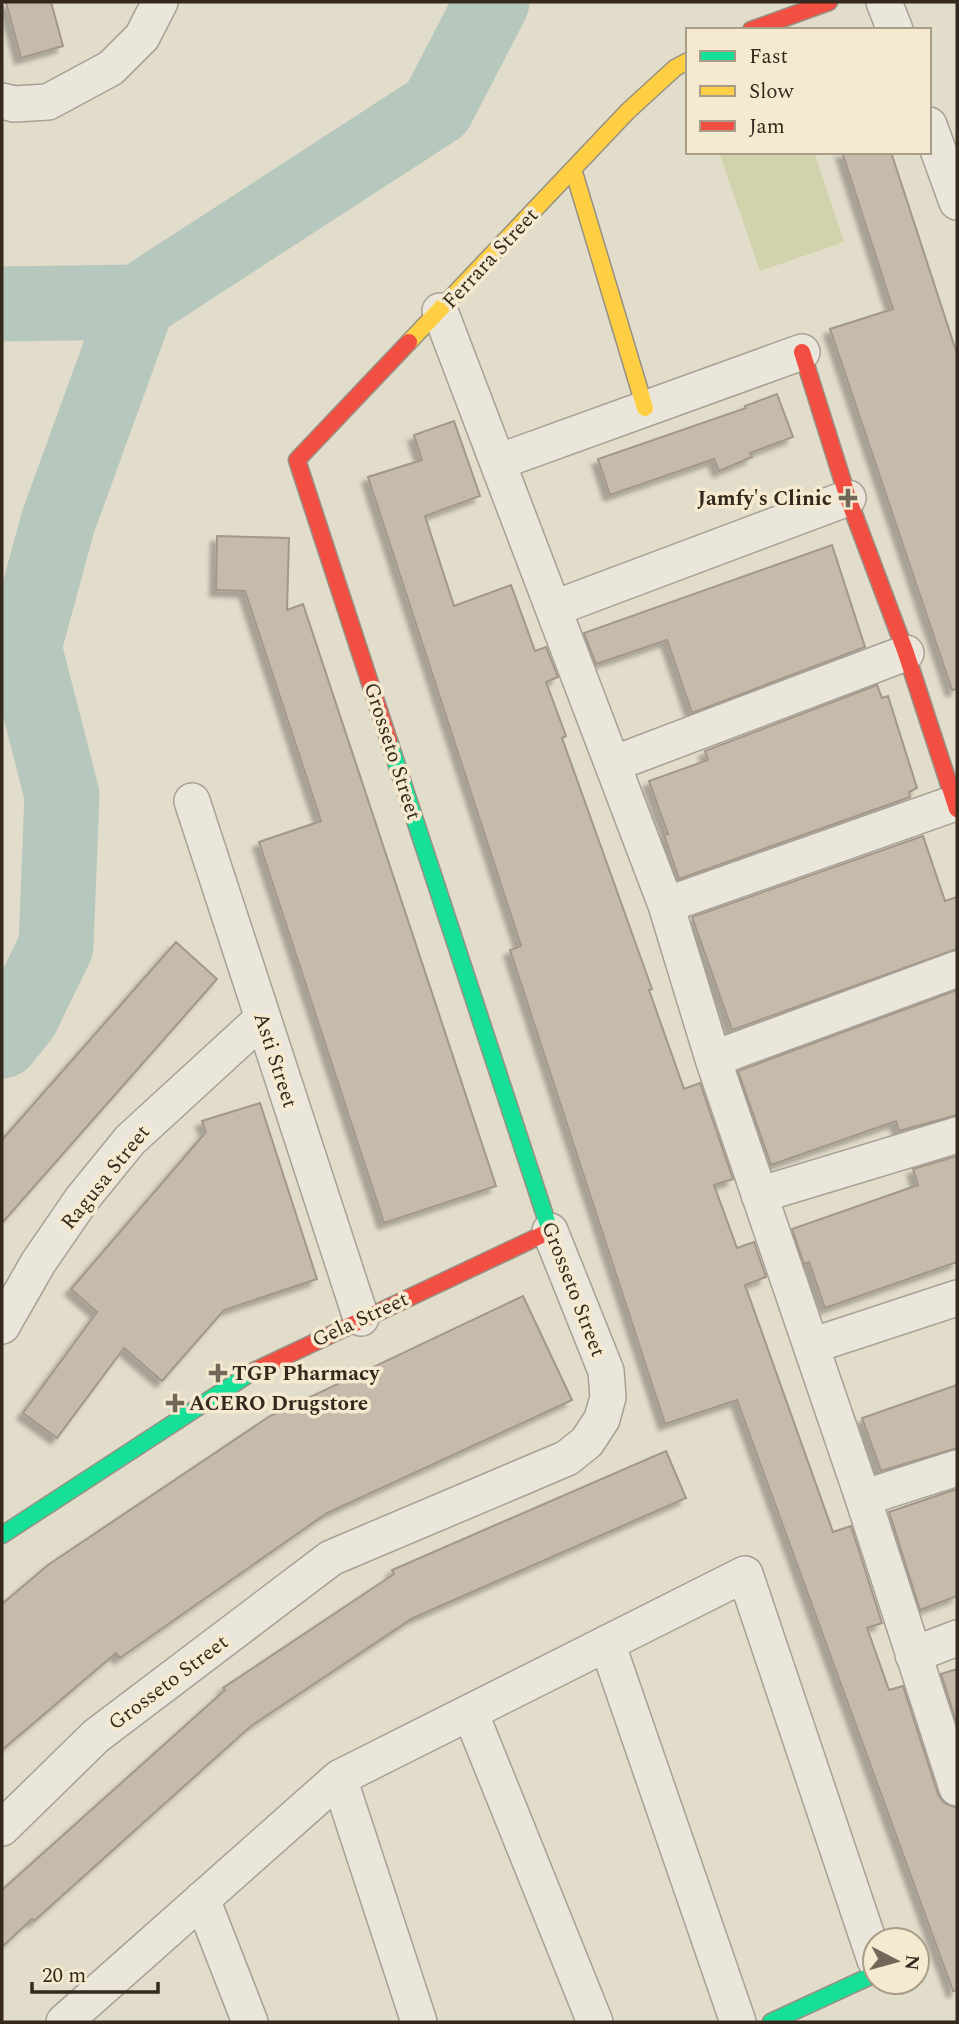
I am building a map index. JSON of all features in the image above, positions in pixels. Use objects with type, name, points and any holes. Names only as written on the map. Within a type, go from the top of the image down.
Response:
[{"type":"street","points":[[2,101],[14,104],[48,102],[111,68],[142,37],[160,2]]},
{"type":"street","points":[[757,28],[829,2]]},
{"type":"street","points":[[884,2],[893,28]]},
{"type":"street","name":"Ferrara Street","points":[[298,460],[628,111],[675,68],[686,62]]},
{"type":"street","points":[[931,130],[957,202]]},
{"type":"street","points":[[573,169],[645,408]]},
{"type":"street","points":[[440,311],[666,905],[713,1059],[863,1498],[957,1788]]},
{"type":"street","points":[[498,462],[802,352],[848,498],[906,653],[956,806],[666,905]]},
{"type":"street","name":"Grosseto Street","points":[[2,1828],[96,1736],[331,1558],[567,1458],[587,1442],[602,1419],[608,1397],[606,1371],[550,1231],[298,460]]},
{"type":"street","points":[[555,608],[848,498]]},
{"type":"street","points":[[613,764],[906,653]]},
{"type":"street","name":"Asti Street","points":[[192,802],[361,1318]]},
{"type":"street","points":[[713,1059],[957,969]]},
{"type":"street","name":"Ragusa Street","points":[[2,1326],[38,1263],[82,1199],[130,1140],[263,1018]]},
{"type":"street","points":[[759,1195],[957,1135]]},
{"type":"street","name":"Gela Street","points":[[3,1532],[261,1366],[550,1231]]},
{"type":"street","points":[[811,1346],[957,1298]]},
{"type":"street","points":[[863,1498],[957,1468]]},
{"type":"street","points":[[74,2018],[202,1899],[339,1778],[745,1574],[864,1926]]},
{"type":"street","points":[[913,1655],[957,1638]]},
{"type":"street","points":[[607,1643],[738,2022]]},
{"type":"street","points":[[470,1712],[595,2022]]},
{"type":"street","points":[[339,1778],[419,2022]]},
{"type":"street","points":[[202,1899],[250,2022]]},
{"type":"street","points":[[771,2022],[861,1980]]},
{"type":"green space","points":[[720,154],[815,154],[844,242],[760,271]]},
{"type":"building","points":[[6,2],[51,2],[63,46],[21,58]]},
{"type":"building","points":[[843,154],[892,154],[957,354],[957,689],[952,690],[830,329],[893,309]]},
{"type":"building","points":[[777,394],[793,437],[750,453],[752,457],[719,471],[714,459],[610,495],[598,459],[746,408],[745,406]]},
{"type":"building","points":[[454,421],[480,496],[425,516],[454,606],[511,585],[535,651],[546,647],[558,677],[546,682],[566,736],[562,738],[652,989],[649,990],[684,1089],[700,1083],[733,1179],[714,1185],[737,1248],[754,1242],[766,1277],[745,1285],[833,1532],[851,1526],[882,1623],[867,1628],[889,1690],[903,1686],[938,1794],[944,1803],[957,1808],[957,1990],[953,1991],[737,1400],[665,1424],[510,950],[521,946],[368,477],[422,460],[414,435]]},
{"type":"building","points":[[217,536],[289,538],[287,610],[303,604],[496,1186],[384,1223],[259,842],[321,821],[245,591],[216,590]]},
{"type":"building","points":[[832,545],[865,647],[692,713],[667,640],[596,664],[584,633]]},
{"type":"building","points":[[877,685],[882,698],[888,696],[917,788],[909,792],[910,797],[679,879],[664,835],[668,834],[649,781],[708,760],[705,751]]},
{"type":"building","points":[[923,836],[945,901],[957,897],[957,949],[732,1030],[692,917]]},
{"type":"building","points":[[176,942],[217,979],[2,1223],[2,1140]]},
{"type":"building","points":[[957,990],[957,1115],[899,1131],[896,1121],[771,1165],[738,1071]]},
{"type":"building","points":[[260,1103],[317,1279],[224,1310],[162,1381],[124,1348],[57,1438],[23,1413],[97,1312],[71,1289],[206,1132],[202,1121]]},
{"type":"building","points":[[957,1156],[957,1262],[825,1308],[809,1262],[804,1264],[792,1229],[918,1185],[913,1169]]},
{"type":"building","points":[[523,1296],[572,1400],[327,1513],[120,1658],[116,1653],[2,1750],[2,1604],[48,1565],[270,1416]]},
{"type":"building","points":[[957,1385],[957,1448],[881,1471],[862,1418]]},
{"type":"building","points":[[666,1451],[686,1498],[413,1618],[251,1726],[2,1947],[2,1890],[225,1690],[223,1688],[394,1574],[392,1570]]},
{"type":"building","points":[[957,1489],[957,1596],[920,1610],[889,1512]]},
{"type":"building","points":[[957,1669],[957,1724],[941,1674]]},
{"type":"waterway","points":[[2,304],[138,302],[437,108],[492,2]]},
{"type":"waterway","points":[[2,1041],[22,1016],[56,946],[62,795],[24,647],[58,522],[138,302]]},
{"type":"traffic: fast","points":[[389,741],[550,1231],[548,1232]]},
{"type":"traffic: fast","points":[[2,1535],[252,1372]]},
{"type":"traffic: fast","points":[[771,2022],[861,1980]]},
{"type":"traffic: slow","points":[[409,342],[628,111],[675,68],[686,62]]},
{"type":"traffic: slow","points":[[573,169],[645,408]]},
{"type":"traffic: jam","points":[[757,28],[829,2]]},
{"type":"traffic: jam","points":[[389,741],[297,460],[409,342]]},
{"type":"traffic: jam","points":[[802,352],[848,498],[906,653],[957,809]]},
{"type":"traffic: jam","points":[[252,1372],[548,1232]]},
{"type":"place","name":"Jamfy's Clinic","points":[[848,498]]},
{"type":"place","name":"TGP Pharmacy","points":[[218,1373]]},
{"type":"place","name":"ACERO Drugstore","points":[[175,1403]]}]
